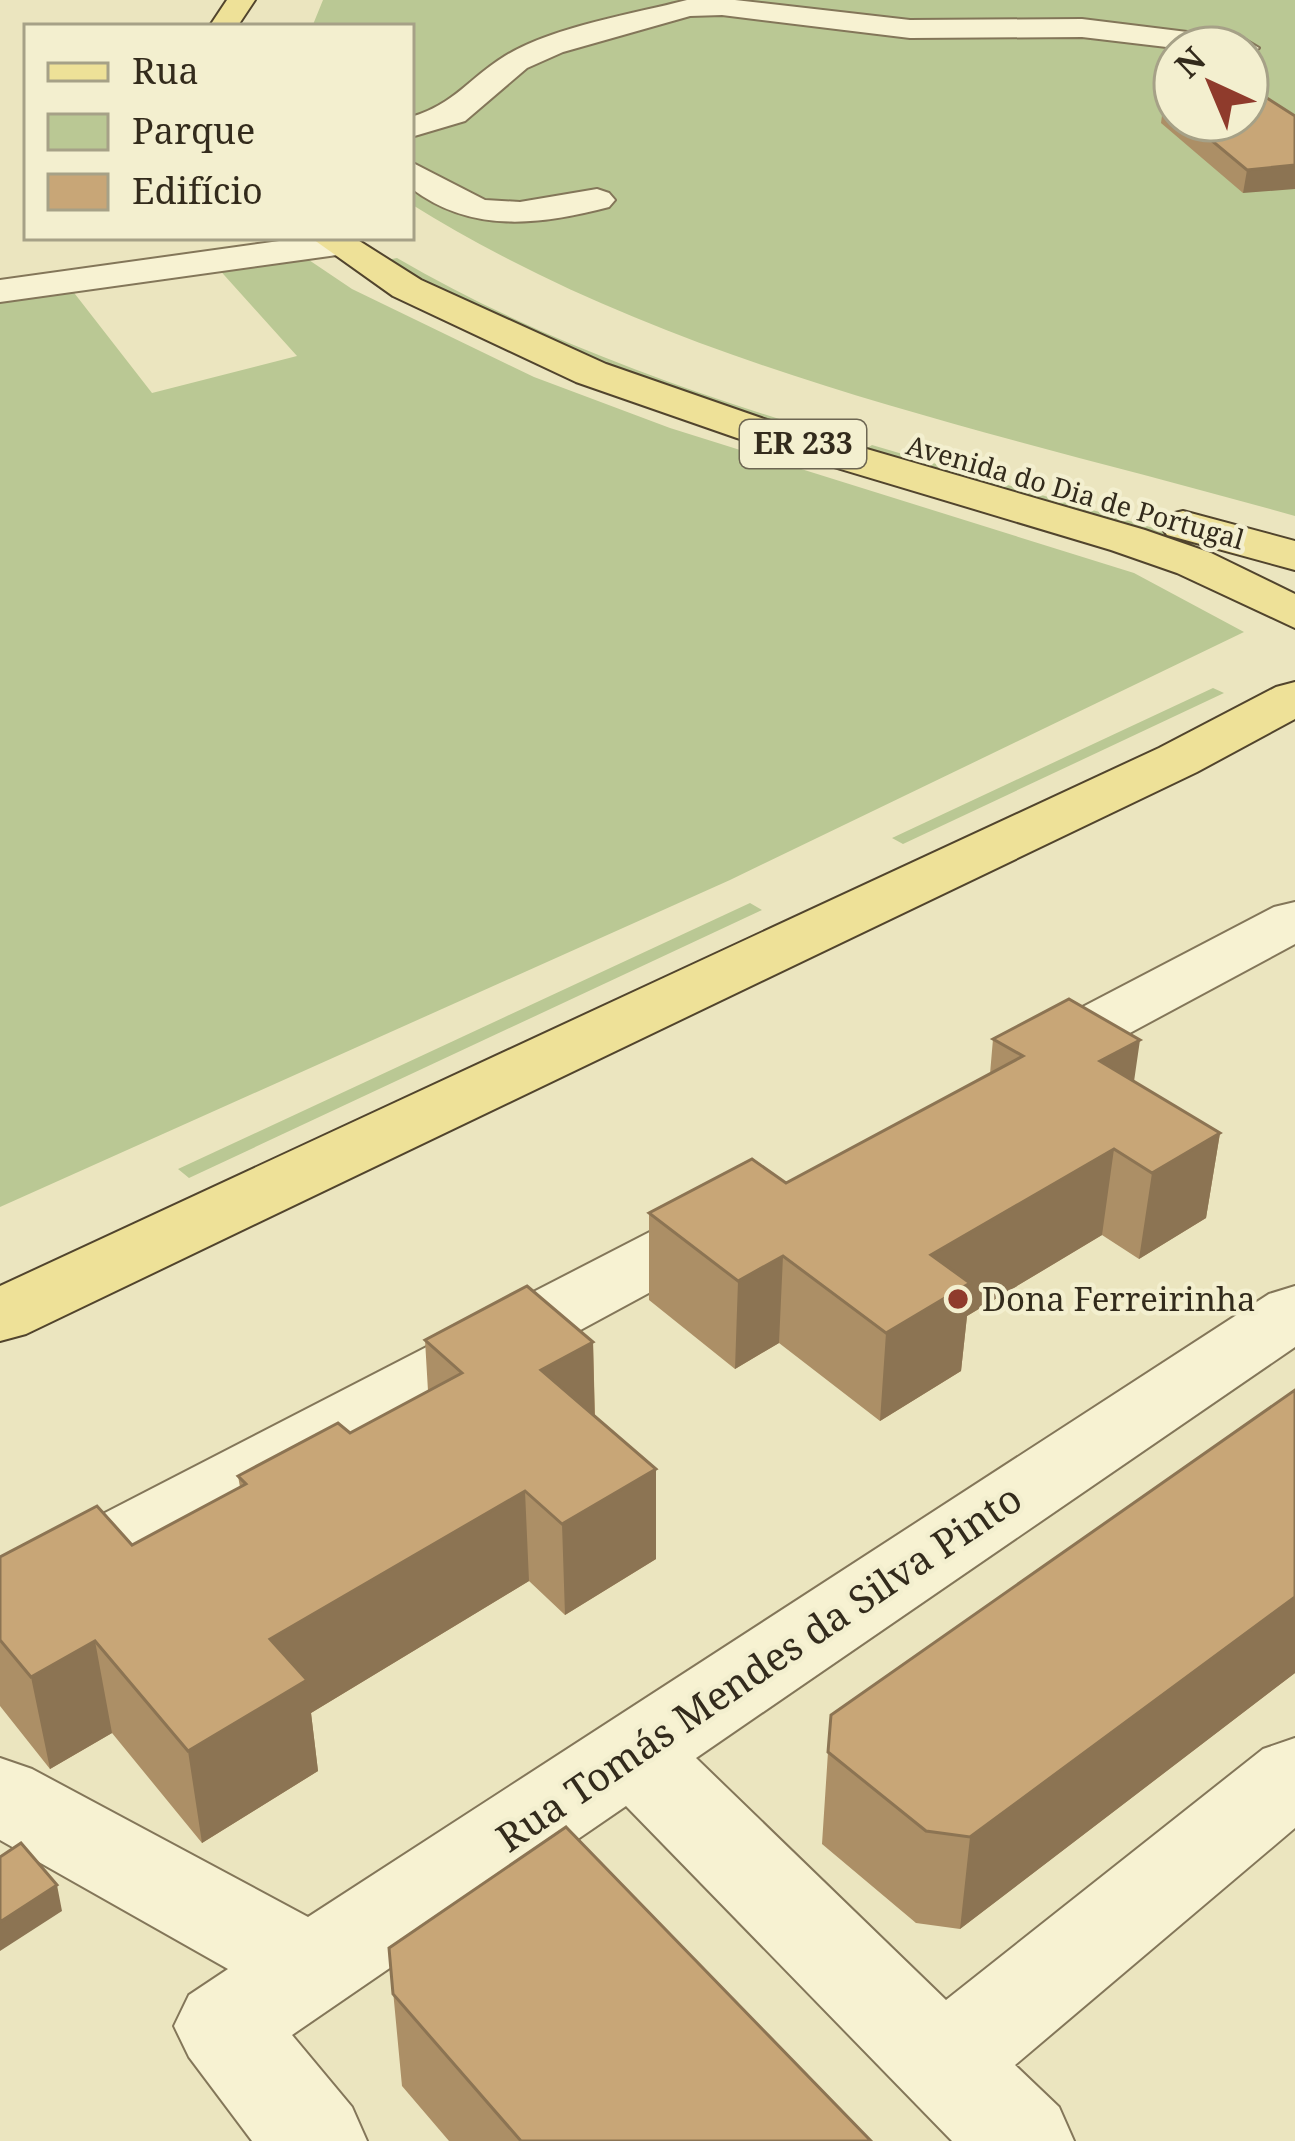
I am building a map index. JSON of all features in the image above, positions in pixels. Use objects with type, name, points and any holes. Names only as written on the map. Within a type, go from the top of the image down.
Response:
[{"type":"main road","name":"Avenida do Dia de Portugal","points":[[395,240],[545,320],[718,386],[1295,556]]},
{"type":"main road","name":"Avenida do Dia de Portugal","points":[[333,241],[441,305],[592,373],[752,429],[1128,540],[1194,563],[1295,613]]},
{"type":"main road","points":[[0,1316],[1291,704]]},
{"type":"street","points":[[760,11],[792,7],[942,14],[1193,11]]},
{"type":"street","points":[[414,126],[454,113],[515,62],[553,46],[689,8],[910,28],[1082,28],[1151,37]]},
{"type":"street","points":[[414,174],[441,197],[476,212],[500,215],[597,200]]},
{"type":"street","points":[[0,291],[333,241]]},
{"type":"street","points":[[979,1088],[1295,920]]},
{"type":"street","points":[[0,1605],[789,1188]]},
{"type":"street","name":"Rua Tomás Mendes da Silva Pinto","points":[[315,2141],[224,2026],[1295,1311]]},
{"type":"street","points":[[632,1753],[1022,2141]]},
{"type":"street","points":[[943,2063],[1295,1775]]},
{"type":"street","points":[[0,1795],[311,1967]]},
{"type":"green space","points":[[323,0],[1295,0],[1295,516],[841,391],[620,311],[514,262],[414,206],[414,24],[313,24]]},
{"type":"green space","points":[[303,256],[352,289],[534,377],[670,428],[1134,573],[1244,632],[730,880],[0,1207],[0,295],[68,285],[152,393],[297,356],[216,266]]},
{"type":"green space","points":[[397,258],[502,313],[611,360],[836,437],[830,440],[773,422],[548,340],[387,260]]},
{"type":"green space","points":[[872,445],[1201,542],[1191,547],[864,450]]},
{"type":"green space","points":[[1213,688],[1224,693],[903,844],[892,838]]},
{"type":"green space","points":[[750,903],[762,910],[189,1178],[178,1169]]},
{"type":"building","points":[[1271,101],[1295,116],[1295,165],[1247,170],[1216,144],[1271,144]]},
{"type":"building","points":[[1069,999],[1140,1040],[1100,1061],[1220,1133],[1152,1173],[1114,1149],[931,1255],[970,1283],[886,1333],[783,1256],[738,1281],[649,1213],[752,1159],[786,1183],[1023,1056],[993,1039]]},
{"type":"building","points":[[527,1286],[593,1342],[541,1370],[656,1469],[562,1524],[525,1491],[270,1639],[307,1680],[188,1751],[95,1641],[31,1677],[0,1640],[0,1557],[97,1506],[132,1545],[246,1484],[238,1476],[338,1423],[350,1433],[462,1373],[425,1340]]},
{"type":"building","points":[[1295,1390],[1295,1597],[970,1837],[926,1831],[828,1752],[831,1715]]},
{"type":"building","points":[[566,1827],[871,2141],[521,2141],[393,1994],[389,1948]]},
{"type":"building","points":[[21,1843],[57,1885],[0,1922],[0,1857]]},
{"type":"place","name":"Dona Ferreirinha","points":[[958,1299]]}]
